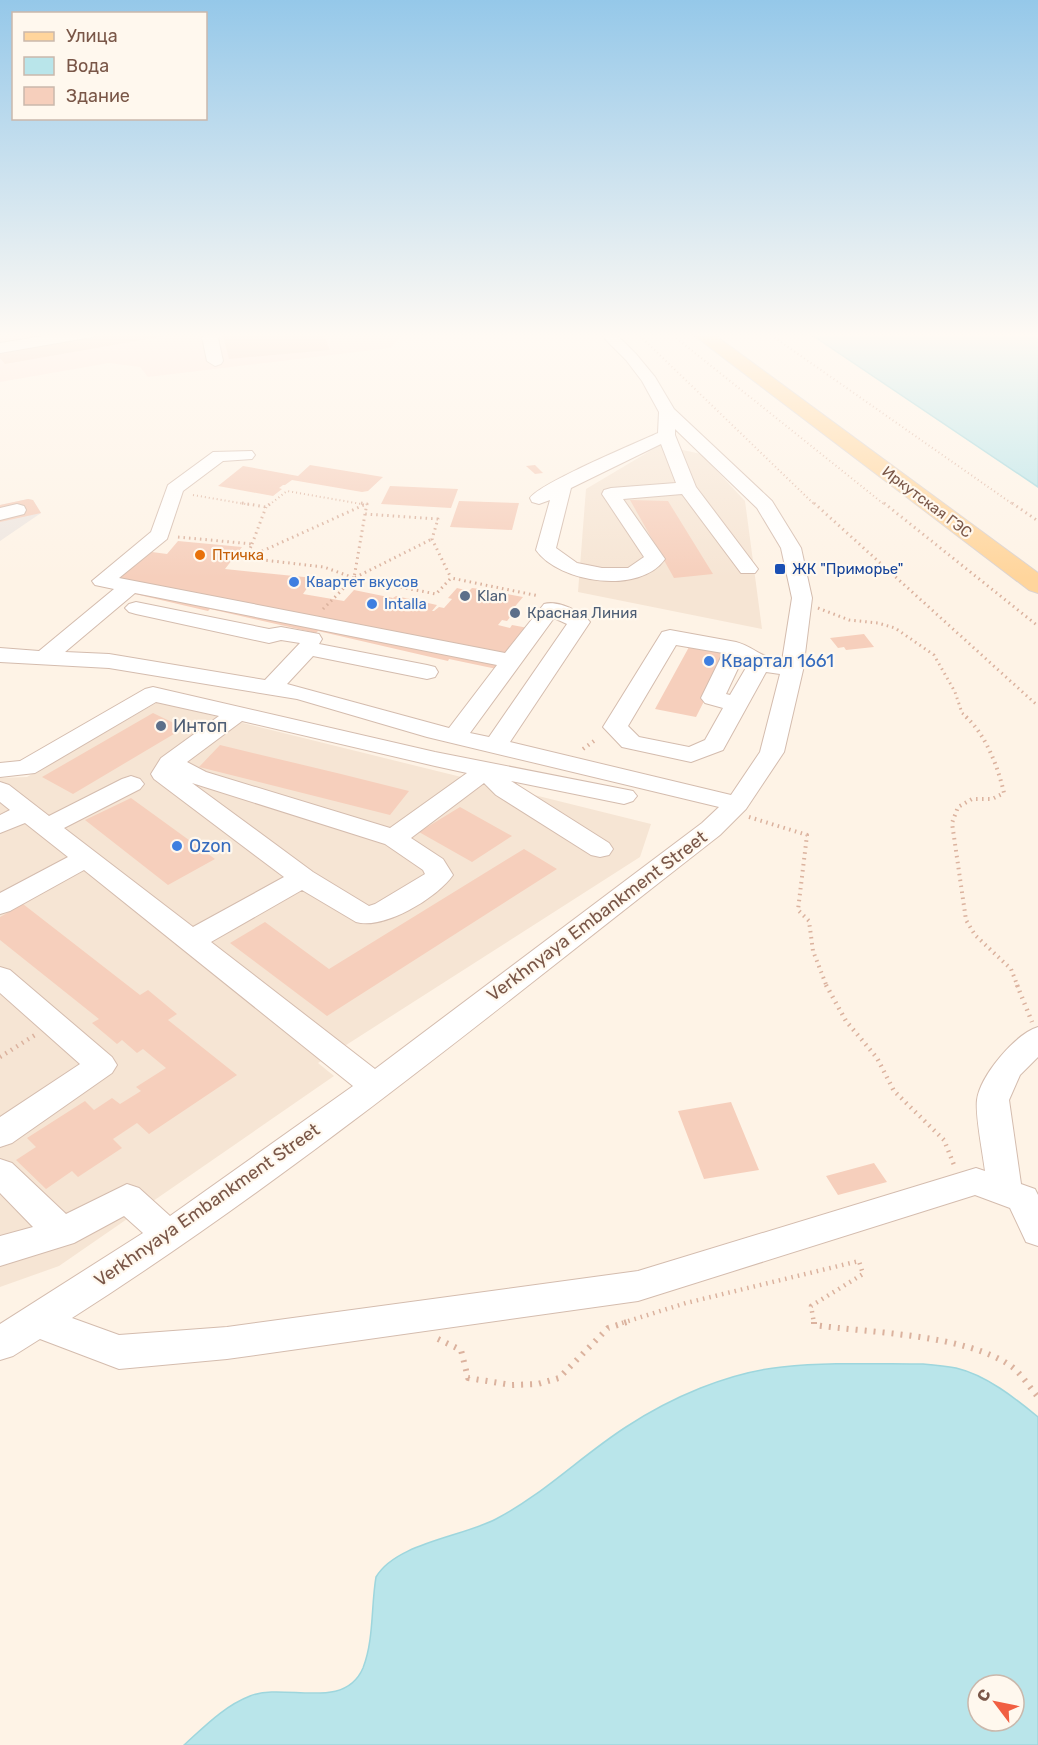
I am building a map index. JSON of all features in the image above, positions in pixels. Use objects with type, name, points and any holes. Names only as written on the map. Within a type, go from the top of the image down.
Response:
[{"type":"main road","name":"Иркутская ГЭС","points":[[809,414],[1038,585]]},
{"type":"street","name":"Verkhnyaya Embankment Street","points":[[0,1344],[168,1235],[375,1086],[702,836],[734,808],[772,752],[792,670],[802,598],[790,548],[765,505],[666,423],[663,414]]},
{"type":"street","points":[[539,498],[563,484],[621,459],[666,423],[687,488],[748,569]]},
{"type":"street","points":[[246,455],[219,456],[174,491],[160,535],[102,581],[131,586],[318,638],[427,672]]},
{"type":"street","points":[[563,484],[546,550],[572,568],[602,574],[633,574],[655,559],[611,494],[687,488]]},
{"type":"street","points":[[38,657],[131,586]]},
{"type":"street","points":[[38,657],[107,587]]},
{"type":"street","points":[[445,735],[511,661],[551,608],[579,622],[495,746]]},
{"type":"street","points":[[136,609],[269,636],[281,633],[511,661]]},
{"type":"street","points":[[759,664],[714,745],[691,755],[631,742],[615,727],[670,637],[736,649],[759,664],[792,670]]},
{"type":"street","points":[[270,688],[318,638]]},
{"type":"street","points":[[736,649],[713,698],[737,704]]},
{"type":"street","points":[[0,655],[109,661],[300,693],[445,735],[734,808]]},
{"type":"street","points":[[445,735],[487,667]]},
{"type":"street","points":[[0,770],[26,768],[153,694],[486,770],[624,796]]},
{"type":"street","points":[[170,763],[197,777],[394,838],[434,865],[439,875],[431,884],[385,911],[366,916],[303,878],[163,774],[170,763],[238,713]]},
{"type":"street","points":[[394,838],[486,770]]},
{"type":"street","points":[[486,770],[505,790],[600,849]]},
{"type":"street","points":[[0,825],[36,819],[131,784]]},
{"type":"street","points":[[0,790],[375,1086]]},
{"type":"street","points":[[0,905],[86,858]]},
{"type":"street","points":[[192,940],[303,878]]},
{"type":"street","points":[[0,977],[102,1065],[0,1134]]},
{"type":"street","points":[[1005,1192],[993,1100],[1007,1069],[1038,1038]]},
{"type":"street","points":[[0,1172],[63,1233]]},
{"type":"street","points":[[36,1321],[119,1352],[227,1343],[638,1286],[976,1181],[1023,1199],[1038,1232]]},
{"type":"street","points":[[0,1251],[63,1233],[127,1198],[168,1235]]},
{"type":"path","points":[[722,414],[827,516],[1038,705]]},
{"type":"path","points":[[772,414],[1038,626]]},
{"type":"path","points":[[885,414],[1038,521]]},
{"type":"path","points":[[174,491],[266,507]]},
{"type":"path","points":[[246,558],[266,507],[286,491],[366,504]]},
{"type":"path","points":[[354,578],[366,504]]},
{"type":"path","points":[[246,558],[366,504]]},
{"type":"path","points":[[365,514],[438,519],[432,539],[451,578]]},
{"type":"path","points":[[160,535],[252,544]]},
{"type":"path","points":[[333,598],[354,578],[432,539]]},
{"type":"path","points":[[246,558],[324,567],[354,578],[436,594],[451,578]]},
{"type":"path","points":[[451,578],[544,597]]},
{"type":"path","points":[[802,598],[824,611],[849,620],[878,623],[895,628],[934,655],[955,692],[962,713],[976,726],[1000,776],[1004,793],[992,799],[972,799],[958,807],[952,824],[966,920],[975,935],[1011,969],[1038,1038]]},
{"type":"path","points":[[734,808],[807,835],[798,910],[809,921],[813,951],[824,982],[846,1021],[878,1058],[894,1091],[944,1140],[962,1185]]},
{"type":"path","points":[[0,1058],[54,1024]]},
{"type":"path","points":[[430,1335],[461,1350],[468,1378],[512,1385],[538,1384],[559,1378],[608,1328],[686,1303],[859,1261],[862,1274],[811,1306],[814,1325],[874,1332],[989,1354],[1011,1366],[1038,1397]]},
{"type":"shaded area","points":[[660,445],[701,454],[745,501],[762,629],[578,592],[586,489]]},
{"type":"shaded area","points":[[33,500],[41,513],[0,541],[0,505]]},
{"type":"shaded area","points":[[158,702],[651,824],[640,857],[318,1063],[334,1076],[59,1266],[0,1287],[0,778],[27,777]]},
{"type":"water","points":[[930,414],[1038,414],[1038,487]]},
{"type":"water","points":[[923,1364],[967,1371],[1000,1388],[1038,1417],[1038,1745],[184,1745],[223,1711],[250,1696],[280,1692],[328,1693],[342,1689],[354,1681],[367,1657],[376,1577],[386,1565],[414,1548],[482,1525],[514,1509],[609,1438],[643,1416],[701,1388],[741,1374],[782,1367]]},
{"type":"building","points":[[310,465],[383,477],[368,491],[362,492],[292,480],[279,488],[282,489],[273,496],[218,486],[243,466],[298,476]]},
{"type":"building","points":[[535,465],[543,473],[535,474],[526,466]]},
{"type":"building","points":[[390,486],[458,489],[451,508],[381,504]]},
{"type":"building","points":[[33,500],[41,513],[0,522],[0,505]]},
{"type":"building","points":[[630,500],[668,501],[713,574],[674,578]]},
{"type":"building","points":[[459,501],[519,503],[512,530],[450,527]]},
{"type":"building","points":[[178,541],[242,547],[225,569],[314,578],[303,594],[344,601],[354,590],[437,605],[432,611],[434,611],[439,607],[444,608],[452,599],[448,598],[457,588],[469,591],[472,588],[480,589],[478,592],[500,593],[498,596],[505,597],[507,594],[523,597],[512,610],[515,611],[507,621],[502,620],[498,625],[510,628],[512,625],[544,631],[511,672],[449,659],[448,661],[210,609],[208,611],[92,584],[137,550],[167,554]]},
{"type":"building","points":[[864,634],[874,647],[846,650],[844,647],[838,648],[830,638]]},
{"type":"building","points":[[689,647],[728,654],[696,717],[655,709]]},
{"type":"building","points":[[153,713],[184,728],[73,794],[42,777]]},
{"type":"building","points":[[220,745],[409,791],[390,815],[199,767]]},
{"type":"building","points":[[131,798],[215,859],[168,885],[85,820]]},
{"type":"building","points":[[460,807],[512,836],[472,862],[419,832]]},
{"type":"building","points":[[524,849],[557,869],[327,1016],[230,943],[265,922],[329,969]]},
{"type":"building","points":[[23,904],[140,995],[148,990],[177,1014],[168,1020],[237,1075],[149,1134],[137,1123],[113,1139],[122,1148],[78,1177],[72,1171],[46,1189],[16,1160],[36,1147],[27,1138],[85,1101],[94,1110],[112,1098],[120,1104],[141,1091],[136,1087],[166,1068],[143,1049],[137,1053],[122,1040],[117,1044],[92,1023],[99,1019],[0,940],[0,917]]},
{"type":"building","points":[[731,1102],[759,1170],[704,1179],[678,1111]]},
{"type":"building","points":[[874,1163],[887,1182],[838,1195],[826,1176]]},
{"type":"place","name":"Птичка","points":[[200,555]]},
{"type":"place","name":"ЖК \"Приморье\"","points":[[780,569]]},
{"type":"place","name":"Квартет вкусов","points":[[294,582]]},
{"type":"place","name":"Klan","points":[[465,596]]},
{"type":"place","name":"Intalla","points":[[372,604]]},
{"type":"place","name":"Красная Линия","points":[[515,613]]},
{"type":"place","name":"Квартал 1661","points":[[709,661]]},
{"type":"place","name":"Интоп","points":[[161,726]]},
{"type":"place","name":"Ozon","points":[[177,846]]}]
